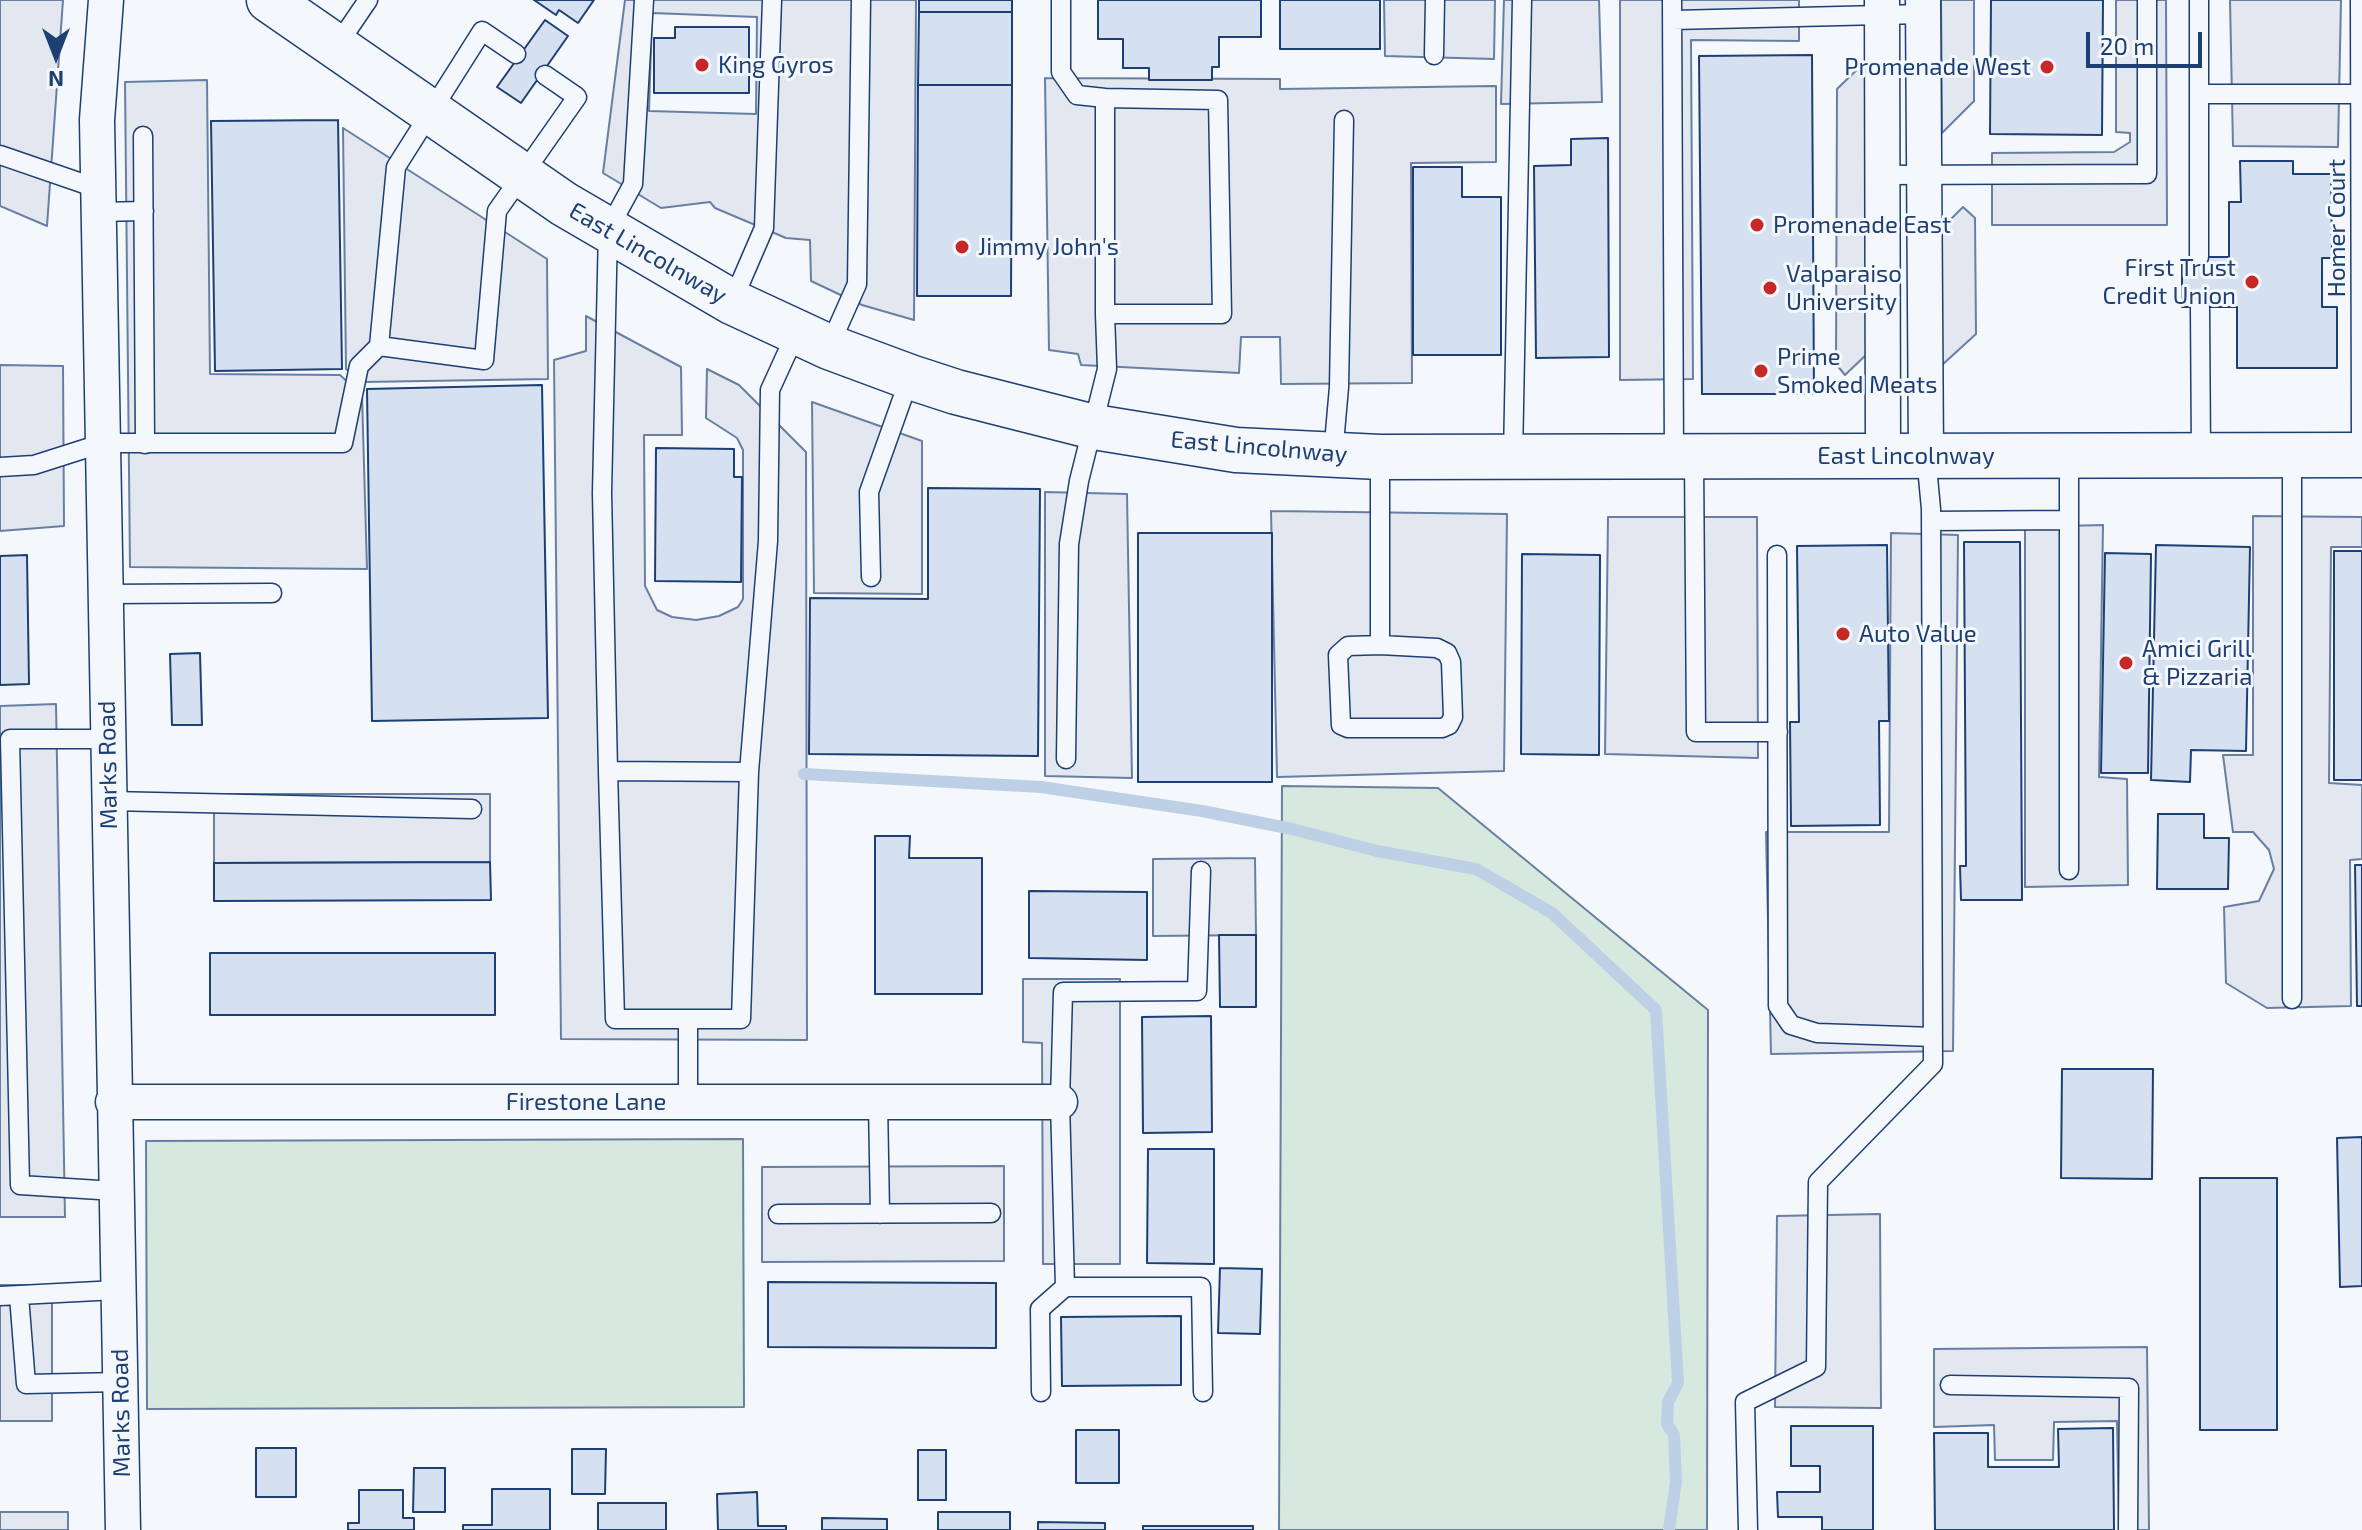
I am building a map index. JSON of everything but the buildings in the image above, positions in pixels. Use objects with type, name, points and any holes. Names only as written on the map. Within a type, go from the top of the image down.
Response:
[{"type":"main road","name":"East Lincolnway","points":[[269,0],[522,176],[732,302],[813,340],[910,377],[956,392],[1094,427],[1236,450],[1380,457],[2362,455]]},
{"type":"street","name":"Marks Road","points":[[106,0],[97,120],[123,1530]]},
{"type":"street","points":[[1923,7],[1926,456]]},
{"type":"street","points":[[1882,8],[1883,456]]},
{"type":"street","name":"Firestone Lane","points":[[113,1102],[1060,1102]]},
{"type":"lane","points":[[336,47],[368,0]]},
{"type":"lane","points":[[644,0],[633,184],[608,230],[602,493],[615,1019],[741,1019],[749,772],[768,541],[770,390],[857,284],[861,0]]},
{"type":"lane","points":[[732,302],[764,228],[772,0]]},
{"type":"lane","points":[[1061,0],[1061,72],[1077,95],[1218,100],[1222,314],[1105,314]]},
{"type":"lane","points":[[1434,55],[1435,0]]},
{"type":"lane","points":[[1513,457],[1522,0]]},
{"type":"lane","points":[[1672,0],[1684,457],[1696,732],[1778,732]]},
{"type":"lane","points":[[1882,175],[2147,174],[2147,0]]},
{"type":"lane","points":[[2199,0],[2199,257]]},
{"type":"lane","name":"Homer Court","points":[[2360,0],[2362,455]]},
{"type":"lane","points":[[1673,20],[1781,9],[1923,7]]},
{"type":"lane","points":[[0,467],[34,465],[103,443],[343,443],[359,366],[379,346],[396,167],[482,31],[516,54]]},
{"type":"lane","points":[[379,346],[484,360],[497,211],[577,97],[545,75]]},
{"type":"lane","points":[[2199,94],[2361,94]]},
{"type":"lane","points":[[1066,759],[1069,544],[1079,481],[1107,369],[1105,98]]},
{"type":"lane","points":[[1333,455],[1339,387],[1344,120]]},
{"type":"lane","points":[[143,136],[145,444]]},
{"type":"lane","points":[[0,155],[99,201],[144,211]]},
{"type":"lane","points":[[2200,307],[2201,455]]},
{"type":"lane","points":[[871,577],[869,492],[910,377]]},
{"type":"lane","points":[[2292,455],[2292,999]]},
{"type":"lane","points":[[1748,1530],[1745,1402],[1816,1367],[1818,1182],[1933,1064],[1931,521],[1926,456]]},
{"type":"lane","points":[[2069,456],[2069,870]]},
{"type":"lane","points":[[1380,457],[1380,645]]},
{"type":"lane","points":[[1931,521],[2068,520]]},
{"type":"lane","points":[[1777,555],[1778,1006],[1791,1025],[1817,1033],[1933,1037]]},
{"type":"lane","points":[[106,594],[272,593]]},
{"type":"lane","points":[[1380,645],[1437,648],[1447,653],[1451,662],[1453,717],[1449,725],[1442,728],[1348,728],[1341,725],[1338,655],[1348,646],[1380,645]]},
{"type":"lane","points":[[108,739],[10,739],[20,1185],[115,1191]]},
{"type":"lane","points":[[608,771],[749,772]]},
{"type":"lane","points":[[109,801],[472,809]]},
{"type":"lane","points":[[1065,1287],[1060,1102],[1063,992],[1197,991],[1201,871]]},
{"type":"lane","points":[[688,1019],[688,1102]]},
{"type":"lane","points":[[878,1102],[880,1214]]},
{"type":"lane","points":[[778,1214],[991,1213]]},
{"type":"lane","points":[[1041,1392],[1040,1309],[1065,1287],[1201,1287],[1203,1392]]},
{"type":"lane","points":[[117,1290],[9,1296],[26,1384],[120,1382]]},
{"type":"lane","points":[[1950,1385],[2129,1388],[2128,1530]]},
{"type":"shaded area","points":[[0,0],[63,0],[47,226],[0,206]]},
{"type":"shaded area","points":[[625,0],[916,0],[914,320],[862,305],[811,281],[810,240],[786,238],[715,208],[710,202],[661,208],[603,173]],"holes":[[[652,13],[757,17],[756,114],[649,111]]]},
{"type":"shaded area","points":[[1384,0],[1495,0],[1494,59],[1385,56]]},
{"type":"shaded area","points":[[1504,0],[1599,0],[1602,102],[1501,104]]},
{"type":"shaded area","points":[[1620,0],[1799,0],[1799,41],[1691,40],[1693,379],[1620,380]]},
{"type":"shaded area","points":[[1941,0],[1974,0],[1974,101],[1942,133]]},
{"type":"shaded area","points":[[2116,0],[2166,0],[2167,225],[1992,225],[1992,153],[2114,152],[2130,142],[2130,133],[2116,132]]},
{"type":"shaded area","points":[[2230,0],[2341,0],[2338,147],[2233,146]]},
{"type":"shaded area","points":[[1868,59],[1867,354],[1845,375],[1836,364],[1837,89]]},
{"type":"shaded area","points":[[1045,78],[1280,79],[1280,89],[1496,86],[1496,162],[1411,163],[1412,383],[1281,384],[1280,337],[1241,337],[1239,373],[1081,365],[1078,354],[1049,350]]},
{"type":"shaded area","points":[[207,80],[210,374],[340,375],[362,395],[367,569],[130,567],[125,82]]},
{"type":"shaded area","points":[[343,128],[547,259],[548,379],[363,382],[346,369]]},
{"type":"shaded area","points":[[1963,207],[1975,218],[1976,334],[1942,365],[1941,229]]},
{"type":"shaded area","points":[[586,316],[681,367],[682,435],[644,435],[645,586],[657,610],[672,617],[696,620],[719,616],[738,607],[743,599],[743,450],[737,438],[706,418],[707,369],[739,385],[806,452],[807,1040],[561,1039],[554,360],[586,351]]},
{"type":"shaded area","points":[[0,365],[63,366],[64,526],[0,531]]},
{"type":"shaded area","points":[[812,402],[922,441],[922,594],[814,593]]},
{"type":"shaded area","points":[[1045,492],[1127,494],[1132,778],[1045,776]]},
{"type":"shaded area","points":[[1271,511],[1507,514],[1504,771],[1277,777]]},
{"type":"shaded area","points":[[2253,516],[2362,517],[2362,547],[2331,547],[2329,783],[2362,785],[2362,859],[2350,860],[2351,1006],[2267,1008],[2226,983],[2224,907],[2259,901],[2274,869],[2269,850],[2253,832],[2233,832],[2223,755],[2253,755]]},
{"type":"shaded area","points":[[1608,517],[1757,517],[1758,758],[1605,754]]},
{"type":"shaded area","points":[[2103,525],[2099,777],[2127,779],[2128,885],[2025,887],[2025,527]]},
{"type":"shaded area","points":[[1891,533],[1958,535],[1953,1051],[1771,1054],[1766,832],[1889,832]]},
{"type":"shaded area","points":[[56,704],[65,1217],[0,1217],[0,706]]},
{"type":"shaded area","points":[[1282,786],[1438,788],[1708,1010],[1707,1530],[1279,1530]]},
{"type":"shaded area","points":[[214,794],[490,794],[490,862],[214,863]]},
{"type":"shaded area","points":[[1255,858],[1256,935],[1153,936],[1153,859]]},
{"type":"shaded area","points":[[1023,979],[1120,979],[1120,1264],[1043,1264],[1042,1043],[1023,1042]]},
{"type":"shaded area","points":[[743,1139],[744,1407],[147,1409],[146,1141]]},
{"type":"shaded area","points":[[1004,1166],[1004,1261],[762,1262],[762,1167]]},
{"type":"shaded area","points":[[1880,1214],[1881,1408],[1775,1407],[1777,1216]]},
{"type":"shaded area","points":[[0,1285],[52,1285],[52,1421],[0,1421]]},
{"type":"shaded area","points":[[2147,1347],[2149,1530],[2119,1530],[2117,1421],[2054,1422],[2053,1460],[1995,1460],[1994,1425],[1934,1427],[1934,1349]]},
{"type":"shaded area","points":[[0,1512],[68,1512],[68,1530],[0,1530]]},
{"type":"waterway","points":[[804,774],[1041,787],[1202,811],[1292,829],[1377,851],[1476,869],[1552,913],[1656,1010],[1678,1383],[1668,1402],[1667,1424],[1674,1435],[1676,1481],[1669,1530]]},
{"type":"place","name":"King Gyros","points":[[702,65]]},
{"type":"place","name":"Promenade West","points":[[2047,67]]},
{"type":"place","name":"Promenade East","points":[[1757,225]]},
{"type":"place","name":"Jimmy John's","points":[[962,247]]},
{"type":"place","name":"First Trust Credit Union","points":[[2252,282]]},
{"type":"place","name":"Valparaiso University","points":[[1770,288]]},
{"type":"place","name":"Prime Smoked Meats","points":[[1761,371]]},
{"type":"place","name":"Auto Value","points":[[1843,634]]},
{"type":"place","name":"Amici Grill & Pizzaria","points":[[2126,663]]}]
